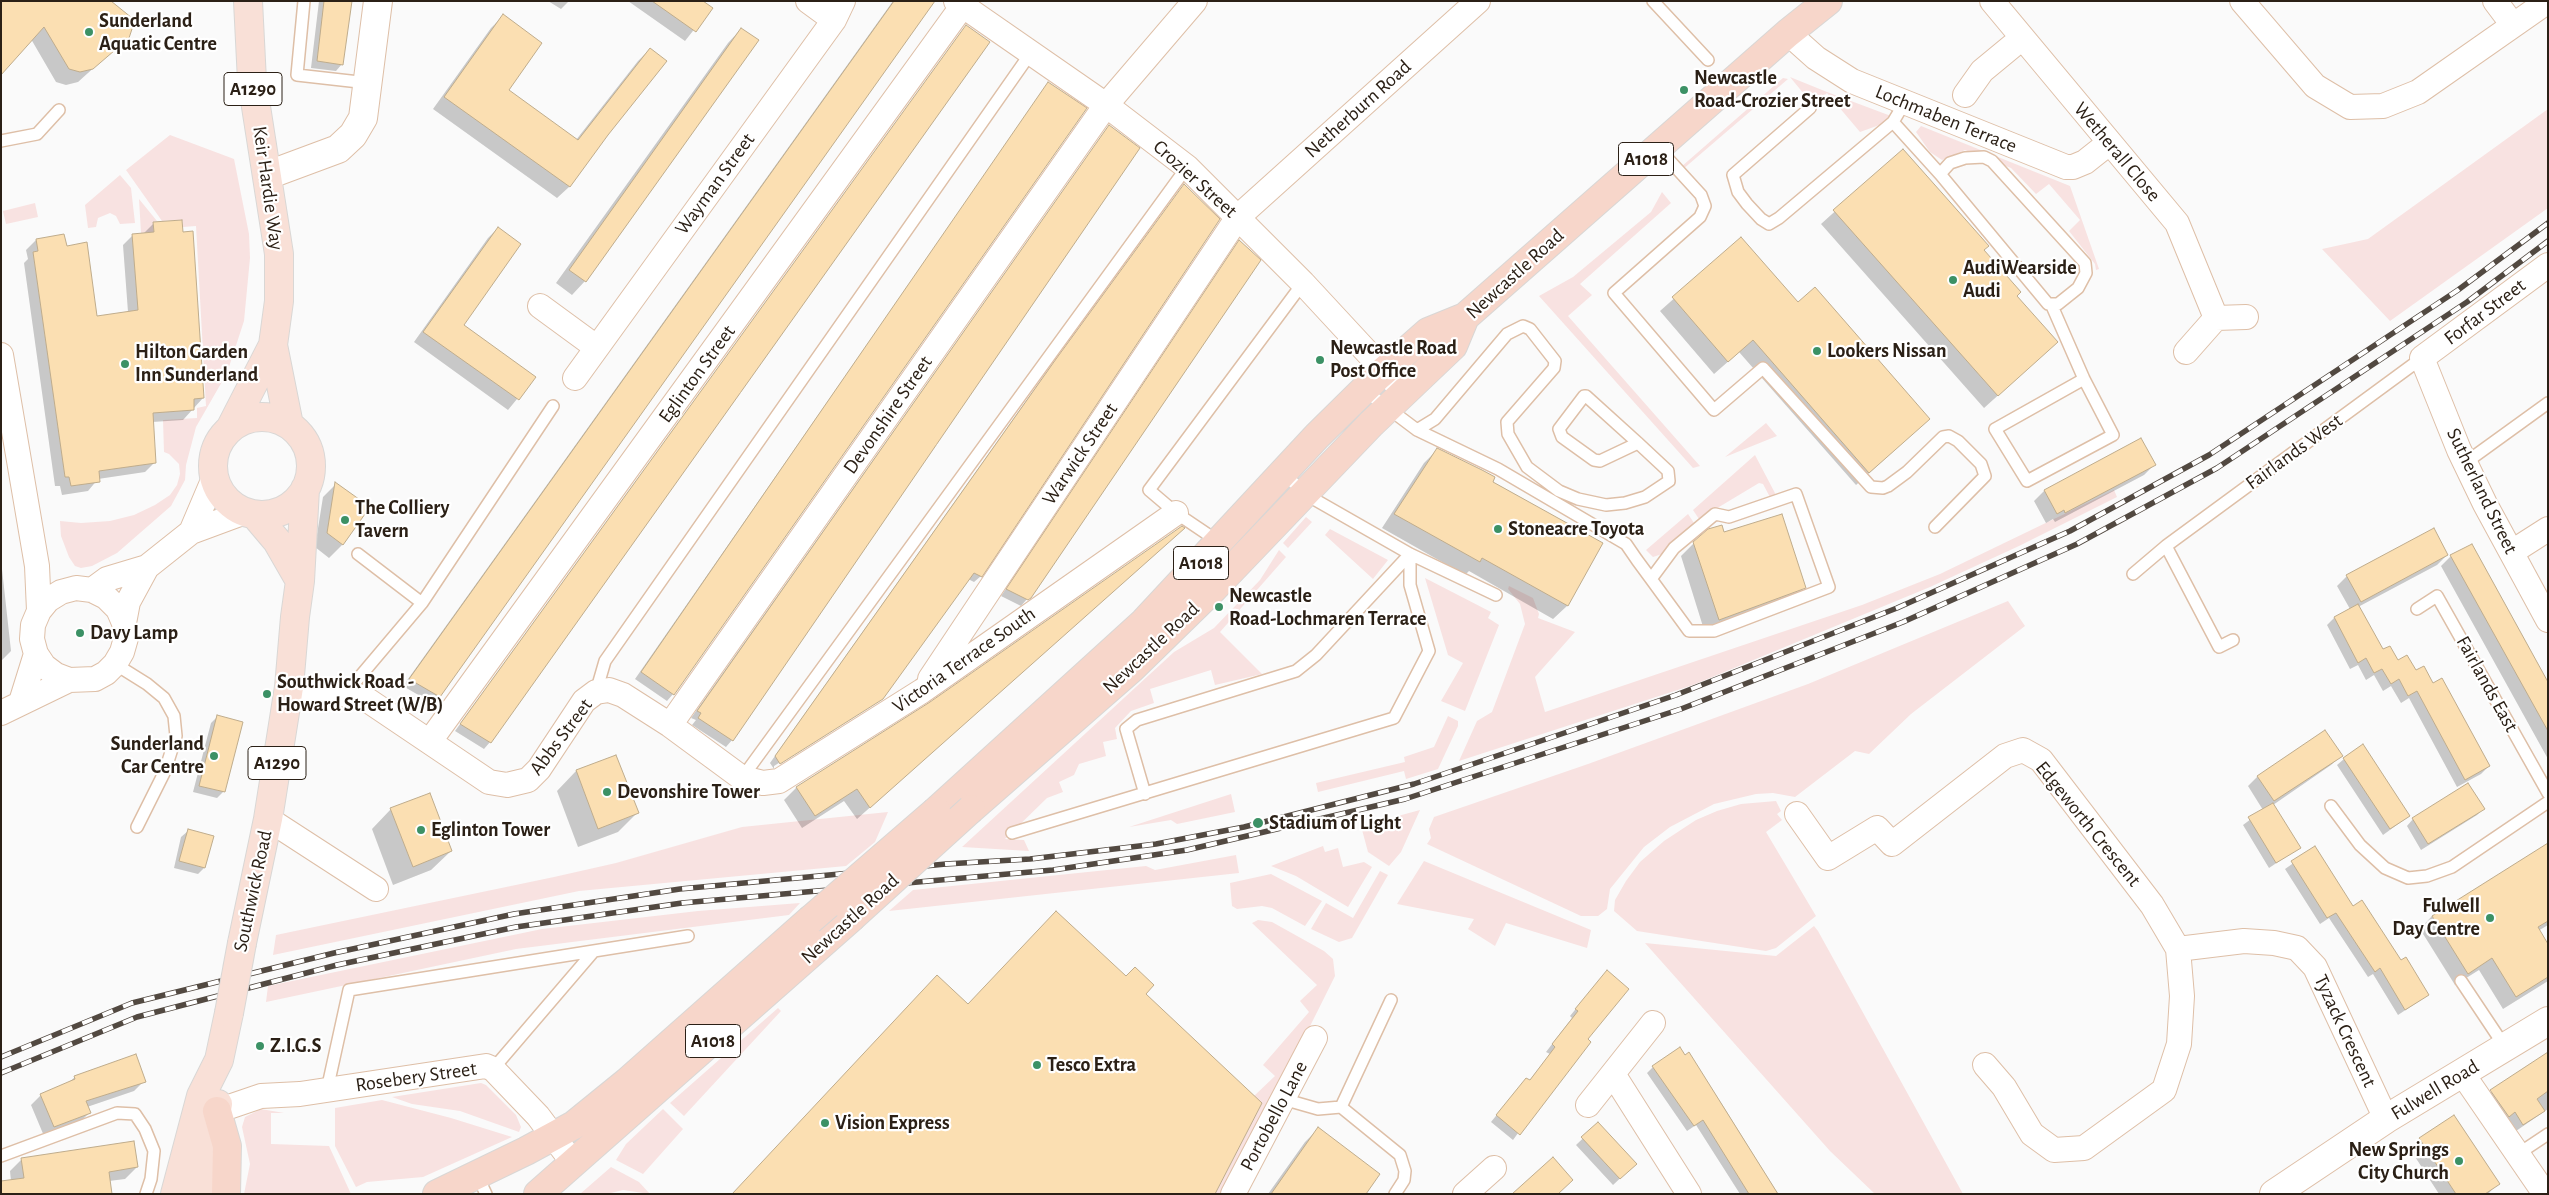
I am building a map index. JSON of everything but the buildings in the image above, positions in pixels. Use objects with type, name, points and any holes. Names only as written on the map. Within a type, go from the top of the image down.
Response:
[{"type":"highway","name":"Newcastle Road","points":[[538,1194],[574,1164],[642,1100],[760,1001],[971,809],[1131,669],[1214,588],[1396,400],[1453,346],[1464,317],[1788,33],[1828,1]]},
{"type":"highway","name":"A1018","points":[[447,1192],[481,1184],[553,1136],[574,1125],[627,1082],[936,811],[1144,622],[1283,474],[1384,371],[1428,332],[1464,317]]},
{"type":"highway","points":[[217,1111],[227,1146],[226,1194]]},
{"type":"main road","name":"Keir Hardie Way","points":[[248,1],[252,82],[279,254],[279,301],[274,345]]},
{"type":"main road","name":"A1290","points":[[274,345],[289,425]]},
{"type":"main road","name":"A1290","points":[[231,427],[274,345]]},
{"type":"main road","points":[[250,514],[270,515],[284,510],[296,501],[305,490],[310,475],[311,460],[303,440],[289,425],[275,418],[260,416],[244,420],[231,427],[220,439],[214,451],[214,478],[225,499],[250,514],[277,541],[300,581]]},
{"type":"main road","name":"A1290","points":[[300,581],[305,490]]},
{"type":"main road","name":"Southwick Road","points":[[175,1194],[201,1096],[219,1060],[229,1013],[268,819],[289,687],[294,617],[300,581]]},
{"type":"main road","name":"A1290","points":[[201,1194],[217,1111],[219,1060]]},
{"type":"street","points":[[268,175],[338,148],[353,135],[362,118],[378,1]]},
{"type":"street","name":"Wayman Street","points":[[575,378],[839,11],[808,1]]},
{"type":"street","name":"Devonshire Street","points":[[670,725],[1106,105],[1195,1]]},
{"type":"street","name":"Netherburn Road","points":[[1238,217],[1478,1]]},
{"type":"street","name":"Wetherall Close","points":[[1992,1],[2177,223],[2216,318]]},
{"type":"street","points":[[2242,1],[2315,86],[2350,107],[2383,106],[2418,92],[2548,1]]},
{"type":"street","points":[[2495,1],[2513,24]]},
{"type":"street","name":"Crozier Street","points":[[962,3],[1030,54],[1106,105],[1187,167],[1303,283],[1384,371],[1396,400]]},
{"type":"street","name":"Eglinton Street","points":[[430,741],[962,3]]},
{"type":"street","name":"Lochmaben Terrace","points":[[1788,33],[1816,58],[1836,72],[2066,167],[2073,167],[2085,162],[2109,143]]},
{"type":"street","points":[[1966,95],[1982,71],[2022,38]]},
{"type":"street","name":"Warwick Street","points":[[922,691],[1238,217]]},
{"type":"street","name":"Forfar Street","points":[[2422,358],[2548,265]]},
{"type":"street","points":[[540,306],[596,347]]},
{"type":"street","points":[[2186,352],[2216,318],[2246,317]]},
{"type":"street","name":"Sutherland Street","points":[[2422,358],[2484,504],[2548,620]]},
{"type":"street","points":[[2,363],[37,566],[39,611]]},
{"type":"street","points":[[190,532],[214,478]]},
{"type":"street","name":"Victoria Terrace South","points":[[742,778],[763,783],[779,781],[922,691],[1176,513]]},
{"type":"street","points":[[92,590],[107,580],[147,567],[190,532],[250,514]]},
{"type":"street","points":[[2512,552],[2548,529]]},
{"type":"street","points":[[37,566],[60,592]]},
{"type":"street","points":[[124,624],[128,602],[147,567]]},
{"type":"street","points":[[11,707],[69,680],[94,679],[106,673],[115,664],[122,652],[126,638],[124,624],[118,609],[106,597],[92,590],[76,588],[60,592],[48,600],[39,611],[33,625],[32,639],[36,654],[44,666],[56,675],[69,680]]},
{"type":"street","points":[[11,707],[36,654]]},
{"type":"street","name":"Abbs Street","points":[[289,687],[346,693],[363,697],[489,782],[507,785],[528,780],[540,769],[584,701],[596,692],[609,690],[623,695],[670,725],[742,778]]},
{"type":"street","name":"Edgeworth Crescent","points":[[1797,814],[1828,858],[1877,828],[1892,844],[2005,756],[2023,750],[2040,760],[2052,775],[2152,905],[2178,949]]},
{"type":"street","points":[[268,819],[376,889]]},
{"type":"street","name":"Tyzack Crescent","points":[[2178,949],[2244,941],[2274,943],[2297,948],[2316,967],[2386,1119]]},
{"type":"street","points":[[1985,1065],[2004,1087],[2032,1134],[2054,1150],[2084,1148],[2164,1090],[2179,1044],[2182,996],[2178,949]]},
{"type":"street","name":"Fulwell Road","points":[[2274,1194],[2386,1119],[2548,1021]]},
{"type":"street","points":[[1588,1105],[1653,1023]]},
{"type":"street","name":"Portobello Lane","points":[[1234,1194],[1315,1038]]},
{"type":"street","name":"Rosebery Street","points":[[217,1111],[261,1096],[327,1090],[479,1066],[493,1069],[538,1116],[574,1164]]},
{"type":"street","points":[[2462,1073],[2545,1194]]},
{"type":"street","points":[[1613,1074],[1689,1194]]},
{"type":"street","points":[[1465,1194],[1494,1168]]},
{"type":"lane","points":[[304,1],[297,75],[368,83]]},
{"type":"lane","points":[[1653,1],[1708,60]]},
{"type":"lane","points":[[596,692],[605,661],[1030,54]]},
{"type":"lane","points":[[1810,108],[1733,175],[1738,192],[1747,204],[1760,219],[1770,224],[1893,122],[1905,102]]},
{"type":"lane","points":[[1,141],[37,134],[59,110]]},
{"type":"lane","points":[[1893,122],[1940,174],[2032,287],[2052,306],[2084,380],[2113,435],[2027,481],[1995,429],[2084,380]]},
{"type":"lane","points":[[1658,148],[1701,195],[1706,206],[1700,217],[1614,293],[1714,410],[1762,368],[1871,488],[1888,486],[1906,472],[1943,437],[1949,436],[1958,440],[1982,464],[1985,476],[1936,527]]},
{"type":"lane","points":[[1940,174],[1950,163],[1964,158],[1984,157],[1992,161],[2085,263],[2086,273],[2078,288],[2058,304],[2052,306]]},
{"type":"lane","points":[[742,778],[1187,167]]},
{"type":"lane","points":[[1220,543],[1176,513],[1149,490],[1303,283]]},
{"type":"lane","points":[[1417,430],[1435,418],[1507,334],[1523,326],[1530,329],[1552,354],[1555,365],[1506,422],[1508,434],[1527,467],[1559,490],[1578,499],[1606,505],[1625,503],[1645,497],[1669,481],[1670,473],[1638,443],[1586,396],[1582,397],[1559,428],[1562,437],[1594,460],[1604,460],[1638,443]]},
{"type":"lane","name":"Fairlands West","points":[[2133,574],[2166,546],[2422,358]]},
{"type":"lane","points":[[1364,390],[1396,400],[1417,430],[1498,469],[1626,544],[1651,579],[1689,631],[1714,631],[1830,587],[1796,494],[1729,517],[1715,514],[1674,548],[1651,579]]},
{"type":"lane","points":[[2465,462],[2548,403]]},
{"type":"lane","points":[[346,693],[422,603],[553,406]]},
{"type":"lane","points":[[1283,474],[1305,493],[1410,554],[1496,595]]},
{"type":"lane","points":[[2166,546],[2219,647],[2233,640]]},
{"type":"lane","points":[[358,554],[422,603]]},
{"type":"lane","points":[[1012,833],[1394,718],[1429,651],[1410,585],[1410,554]]},
{"type":"lane","points":[[1145,794],[1126,729],[1137,720],[1296,671],[1316,655],[1410,554]]},
{"type":"lane","name":"Fairlands East","points":[[2417,609],[2437,596],[2548,793]]},
{"type":"lane","points":[[115,664],[147,684],[164,698],[174,716],[176,736],[165,771],[137,827]]},
{"type":"lane","points":[[2331,806],[2360,845],[2385,868],[2408,878],[2427,876],[2452,867],[2548,802]]},
{"type":"lane","points":[[327,1090],[349,990],[688,936]]},
{"type":"lane","points":[[493,1069],[594,951]]},
{"type":"lane","points":[[2461,981],[2505,1047]]},
{"type":"lane","points":[[1341,1107],[1391,1000]]},
{"type":"lane","points":[[1283,1099],[1318,1109],[1341,1107],[1400,1155],[1405,1171],[1404,1180],[1395,1194]]},
{"type":"lane","points":[[1,1156],[117,1113],[135,1114],[145,1129],[154,1151],[151,1179],[146,1194]]},
{"type":"lane","points":[[2518,1154],[2548,1134]]},
{"type":"shaded area","points":[[1790,77],[1891,116],[1885,123],[1860,132],[1827,93],[1813,105]]},
{"type":"shaded area","points":[[1783,78],[1788,79],[1682,170],[1681,167]]},
{"type":"shaded area","points":[[2548,109],[2548,208],[2390,321],[2322,249],[2368,239]]},
{"type":"shaded area","points":[[1921,126],[2070,186],[2099,269],[2096,270],[2095,264],[2069,231],[2080,220],[2049,184],[2036,194],[2011,168],[1965,150],[1942,160],[1930,152],[1916,132]]},
{"type":"shaded area","points":[[170,135],[234,159],[249,234],[250,258],[244,321],[227,373],[196,427],[186,465],[185,480],[171,506],[117,553],[92,566],[81,568],[75,566],[69,557],[61,536],[60,521],[81,523],[110,521],[134,515],[170,495],[177,485],[180,474],[179,464],[169,454],[164,452],[163,420],[197,418],[197,408],[206,406],[196,226],[183,227],[182,220],[162,221],[126,170]]},
{"type":"shaded area","points":[[120,175],[131,188],[135,223],[120,224],[116,216],[110,213],[98,218],[96,227],[88,228],[85,205]]},
{"type":"shaded area","points":[[1662,192],[1671,203],[1580,284],[1592,295],[1568,316],[1700,466],[1693,468],[1539,296],[1573,277],[1651,212]]},
{"type":"shaded area","points":[[139,199],[157,221],[153,222],[154,232],[141,233]]},
{"type":"shaded area","points":[[35,203],[38,217],[6,224],[3,211]]},
{"type":"shaded area","points":[[1766,423],[1777,436],[1725,457]]},
{"type":"shaded area","points":[[1755,455],[1776,495],[1771,499],[1763,484],[1759,483],[1699,519],[1693,510]]},
{"type":"shaded area","points":[[2114,490],[2117,497],[2019,546],[1930,587],[1693,685],[1459,761],[1477,721],[1492,712],[1525,624],[1520,604],[1508,589],[1509,586],[1533,598],[1539,614],[1538,618],[1575,632],[1535,677],[1545,712],[1862,605],[1940,574]]},
{"type":"shaded area","points":[[1688,514],[1694,523],[1668,545],[1662,554],[1653,557],[1646,550]]},
{"type":"shaded area","points":[[1306,517],[1312,522],[1288,548],[1283,543]]},
{"type":"shaded area","points":[[1330,529],[1388,560],[1373,579],[1325,535]]},
{"type":"shaded area","points":[[1279,550],[1286,557],[1220,632],[1262,674],[1215,685],[1211,670],[1150,689],[1154,703],[1131,711],[1115,728],[1117,739],[1103,742],[1106,756],[1079,764],[1074,775],[1059,782],[1063,792],[1047,798],[1005,839],[1024,840],[1029,851],[962,847],[1174,652],[1214,628],[1260,580]]},
{"type":"shaded area","points":[[1425,578],[1491,612],[1488,618],[1499,625],[1465,711],[1441,701],[1463,663],[1448,655]]},
{"type":"shaded area","points":[[2008,601],[2025,626],[1911,714],[1869,754],[1855,751],[1795,797],[1773,793],[1756,794],[1714,804],[1670,827],[1644,847],[1610,889],[1607,909],[1598,916],[1581,916],[1427,844],[1431,838],[1429,829],[1434,817],[1588,764],[1808,684]]},
{"type":"shaded area","points":[[1448,716],[1458,721],[1458,726],[1438,769],[1406,779],[1404,771],[1318,792],[1316,783],[1405,762],[1404,757],[1434,747]]},
{"type":"shaded area","points":[[1231,794],[1235,812],[1177,824],[1171,820],[1129,827]]},
{"type":"shaded area","points":[[1776,801],[1781,811],[1777,814],[1782,820],[1766,832],[1816,916],[1776,948],[1766,951],[1637,931],[1614,911],[1615,900],[1626,881],[1640,862],[1664,841],[1696,820],[1717,811],[1741,804]]},
{"type":"shaded area","points":[[1420,810],[1401,852],[1389,866],[1368,852],[1361,826]]},
{"type":"shaded area","points":[[888,812],[875,842],[846,866],[579,891],[273,955],[276,935],[616,863],[742,827]]},
{"type":"shaded area","points":[[1323,846],[1325,852],[1338,848],[1343,867],[1364,862],[1372,867],[1348,907],[1296,876],[1271,866]]},
{"type":"shaded area","points":[[1236,855],[1239,873],[889,911],[913,890],[1146,866],[1155,870]]},
{"type":"shaded area","points":[[1424,861],[1591,930],[1587,948],[1506,923],[1495,946],[1468,929],[1474,919],[1397,904]]},
{"type":"shaded area","points":[[1380,871],[1388,875],[1352,938],[1339,942],[1311,929],[1326,903],[1353,918]]},
{"type":"shaded area","points":[[1271,874],[1322,901],[1305,926],[1272,908],[1262,906],[1237,909],[1232,906],[1230,883]]},
{"type":"shaded area","points":[[800,903],[789,915],[516,949],[266,1002],[268,986],[542,929],[698,911]]},
{"type":"shaded area","points":[[1258,920],[1272,922],[1324,951],[1333,959],[1335,976],[1229,1189],[1225,1194],[1215,1194],[1262,1103],[1254,1096],[1275,1076],[1263,1065],[1309,1012],[1300,1001],[1317,985],[1252,923]]},
{"type":"shaded area","points":[[1814,926],[1963,1194],[1875,1194],[1830,1151],[1645,943],[1776,956]]},
{"type":"shaded area","points":[[778,1008],[781,1011],[684,1116],[670,1103]]},
{"type":"shaded area","points":[[481,1083],[486,1085],[516,1115],[521,1127],[519,1132],[460,1111],[412,1104],[392,1097]]},
{"type":"shaded area","points":[[382,1100],[451,1118],[512,1137],[423,1177],[367,1182],[356,1187],[335,1146],[335,1108]]},
{"type":"shaded area","points":[[261,1109],[284,1113],[271,1113],[271,1144],[329,1146],[351,1194],[244,1194],[250,1164],[242,1127],[245,1117]]},
{"type":"shaded area","points":[[663,1109],[683,1129],[643,1174],[616,1160],[626,1144]]},
{"type":"shaded area","points":[[611,1167],[639,1182],[650,1194],[623,1190],[607,1194],[580,1194]]},
{"type":"railway","points":[[1,1057],[132,1003],[334,953],[514,914],[680,889],[946,864],[1030,859],[1156,844],[1244,827],[1414,784],[1676,695],[1897,608],[2070,531],[2209,455],[2458,290],[2548,223]]},
{"type":"railway","points":[[1,1073],[137,1017],[337,965],[516,927],[682,903],[1053,870],[1187,850],[1405,799],[1681,709],[1903,622],[2077,544],[2217,468],[2467,302],[2548,241]]},
{"type":"place","name":"Sunderland Aquatic Centre","points":[[89,32]]},
{"type":"place","name":"Newcastle Road-Crozier Street","points":[[1684,90]]},
{"type":"place","name":"AudiWearside Audi","points":[[1953,280]]},
{"type":"place","name":"Lookers Nissan","points":[[1817,351]]},
{"type":"place","name":"Newcastle Road Post Office","points":[[1320,360]]},
{"type":"place","name":"Hilton Garden Inn Sunderland","points":[[125,364]]},
{"type":"place","name":"The Colliery Tavern","points":[[345,520]]},
{"type":"place","name":"Stoneacre Toyota","points":[[1498,529]]},
{"type":"place","name":"Newcastle Road-Lochmaren Terrace","points":[[1219,607]]},
{"type":"place","name":"Davy Lamp","points":[[80,633]]},
{"type":"place","name":"Southwick Road - Howard Street (W/B)","points":[[267,694]]},
{"type":"place","name":"Sunderland Car Centre","points":[[214,756]]},
{"type":"place","name":"Devonshire Tower","points":[[607,792]]},
{"type":"place","name":"Stadium of Light","points":[[1258,823]]},
{"type":"place","name":"Eglinton Tower","points":[[421,830]]},
{"type":"place","name":"Fulwell Day Centre","points":[[2490,918]]},
{"type":"place","name":"Z.I.G.S","points":[[260,1046]]},
{"type":"place","name":"Tesco Extra","points":[[1037,1065]]},
{"type":"place","name":"Vision Express","points":[[825,1123]]},
{"type":"place","name":"New Springs City Church","points":[[2459,1161]]}]
